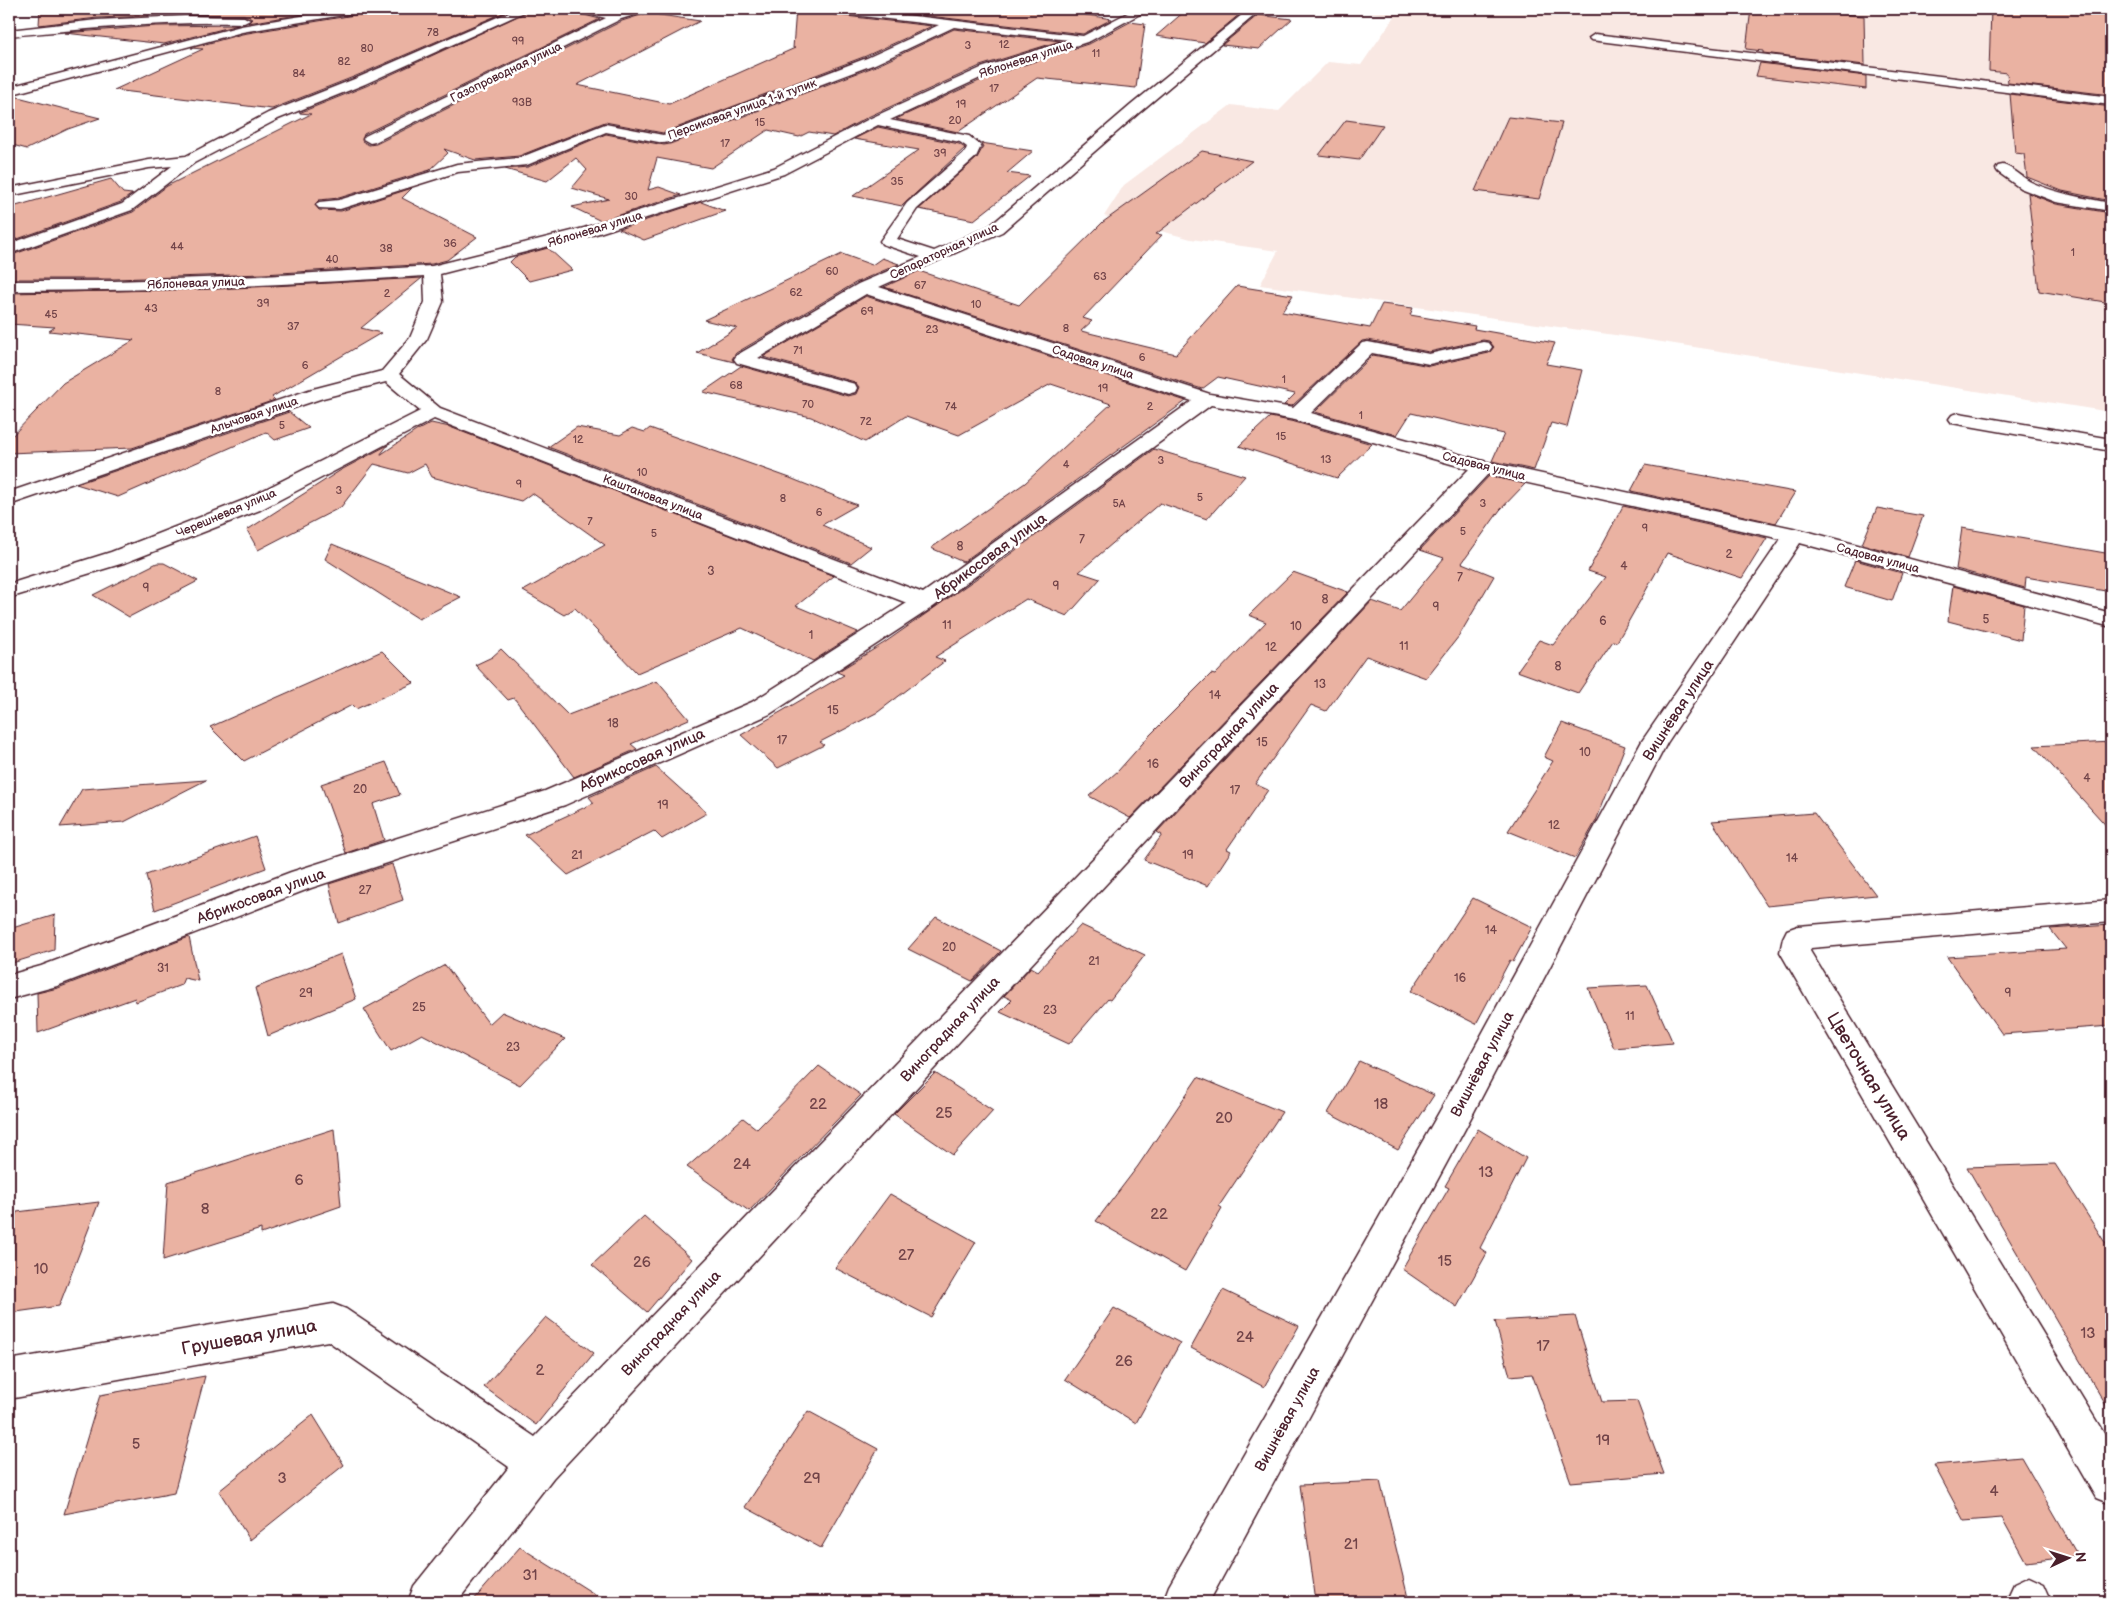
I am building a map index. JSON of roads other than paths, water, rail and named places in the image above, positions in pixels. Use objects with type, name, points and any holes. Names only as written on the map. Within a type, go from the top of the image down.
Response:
[{"type":"street","points":[[9,91],[241,29],[360,9]]},
{"type":"street","points":[[9,249],[127,207],[189,160],[273,116],[361,81],[525,9]]},
{"type":"street","points":[[580,9],[617,17]]},
{"type":"street","name":"Газопроводная улица","points":[[370,139],[617,17],[644,9]]},
{"type":"street","points":[[828,9],[1086,39]]},
{"type":"street","name":"Яблоневая улица","points":[[9,286],[114,286],[243,282],[432,270],[513,252],[590,231],[779,171],[876,121],[985,70],[1086,39],[1142,9]]},
{"type":"street","name":"Сепараторная улица","points":[[848,388],[743,359],[864,288],[996,230],[1136,108],[1256,9]]},
{"type":"street","points":[[9,33],[108,23],[209,18],[284,23]]},
{"type":"street","name":"Персиковая улица 1-й тупик","points":[[324,205],[340,204],[458,168],[522,162],[605,128],[664,139],[871,61],[952,22]]},
{"type":"street","points":[[1595,38],[2111,101]]},
{"type":"street","points":[[876,121],[964,139],[974,146],[972,154],[912,206],[888,241],[935,256]]},
{"type":"street","points":[[9,192],[149,164],[189,160]]},
{"type":"street","points":[[2004,169],[2025,185],[2061,199],[2111,207]]},
{"type":"street","points":[[389,375],[418,339],[434,302],[432,270]]},
{"type":"street","name":"Садовая улица","points":[[864,288],[1207,399],[1297,415],[1483,467],[1794,535],[2111,620]]},
{"type":"street","points":[[1297,415],[1368,347],[1429,359],[1483,347]]},
{"type":"street","name":"Каштановая улица","points":[[389,375],[433,412],[925,602]]},
{"type":"street","name":"Алычовая улица","points":[[9,499],[316,394],[389,375]]},
{"type":"street","name":"Абрикосовая улица","points":[[9,987],[46,977],[301,880],[555,798],[761,708],[925,602],[1207,399]]},
{"type":"street","name":"Черешневая улица","points":[[9,591],[119,557],[252,505],[433,412]]},
{"type":"street","points":[[1959,419],[2111,445]]},
{"type":"street","name":"Виноградная улица","points":[[430,1602],[538,1463],[1483,467]]},
{"type":"street","name":"Вишнёвая улица","points":[[1185,1602],[1453,1119],[1655,742],[1794,535]]},
{"type":"street","name":"Цветочная улица","points":[[2111,911],[1798,938],[1795,952],[2111,1483]]},
{"type":"street","name":"Грушевая улица","points":[[9,1378],[334,1322],[538,1463]]}]
